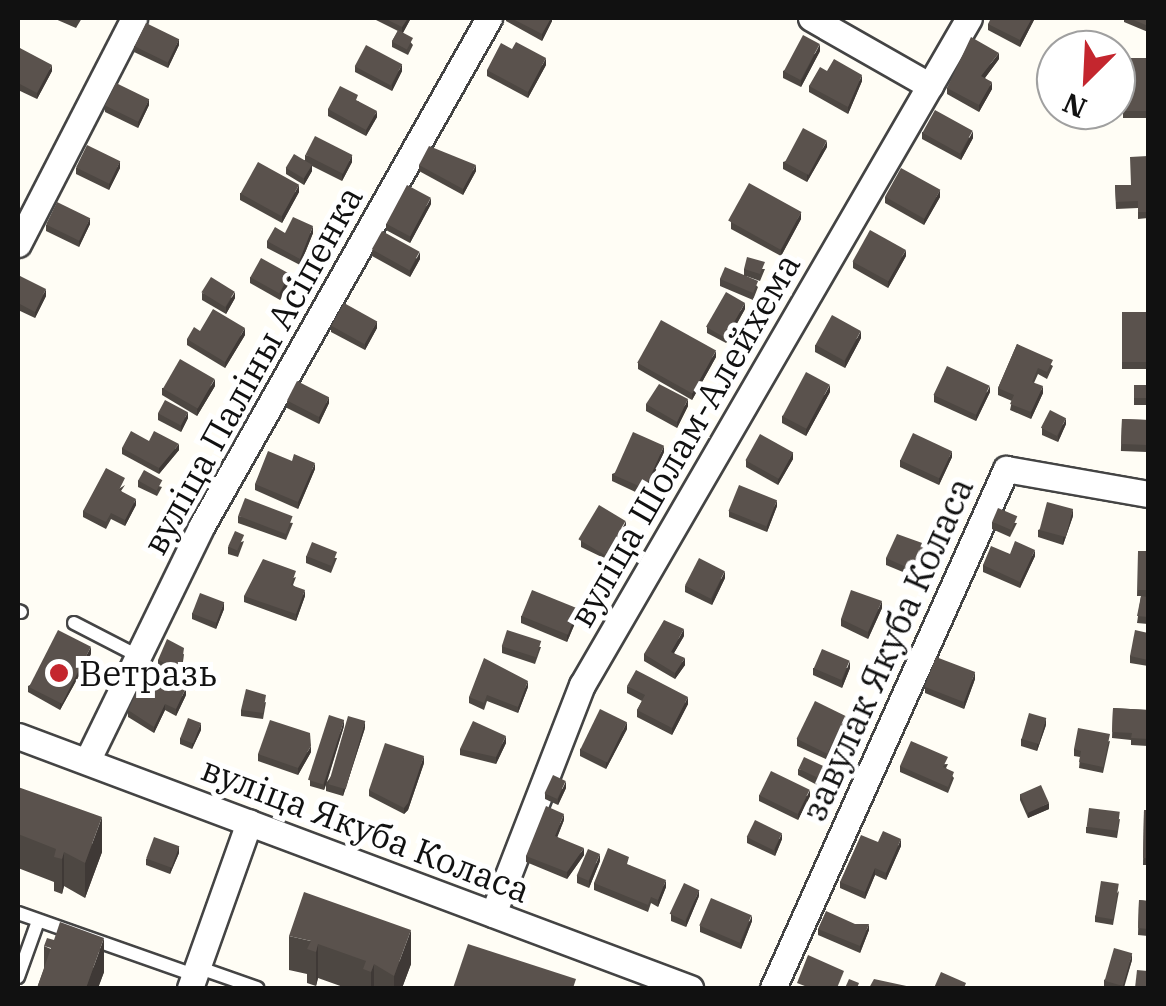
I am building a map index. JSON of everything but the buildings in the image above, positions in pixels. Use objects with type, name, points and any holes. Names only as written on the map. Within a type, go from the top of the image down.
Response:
[{"type":"street","points":[[18,244],[134,18]]},
{"type":"street","name":"вуліца Паліны Асіпенка","points":[[87,761],[201,528],[489,18]]},
{"type":"street","points":[[811,18],[930,86]]},
{"type":"street","name":"вуліца Шолам-Алейхема","points":[[493,914],[582,685],[969,18]]},
{"type":"street","name":"завулак Якуба Коласа","points":[[773,988],[1006,470],[1148,494]]},
{"type":"street","name":"вуліца Якуба Коласа","points":[[18,736],[493,914],[642,980],[690,988]]},
{"type":"street","points":[[194,977],[248,822]]},
{"type":"lane","points":[[74,624],[138,656]]},
{"type":"lane","points":[[18,913],[194,977],[257,988]]},
{"type":"lane","points":[[18,977],[38,921]]},
{"type":"place","name":"Ветразь","points":[[59,673]]}]
